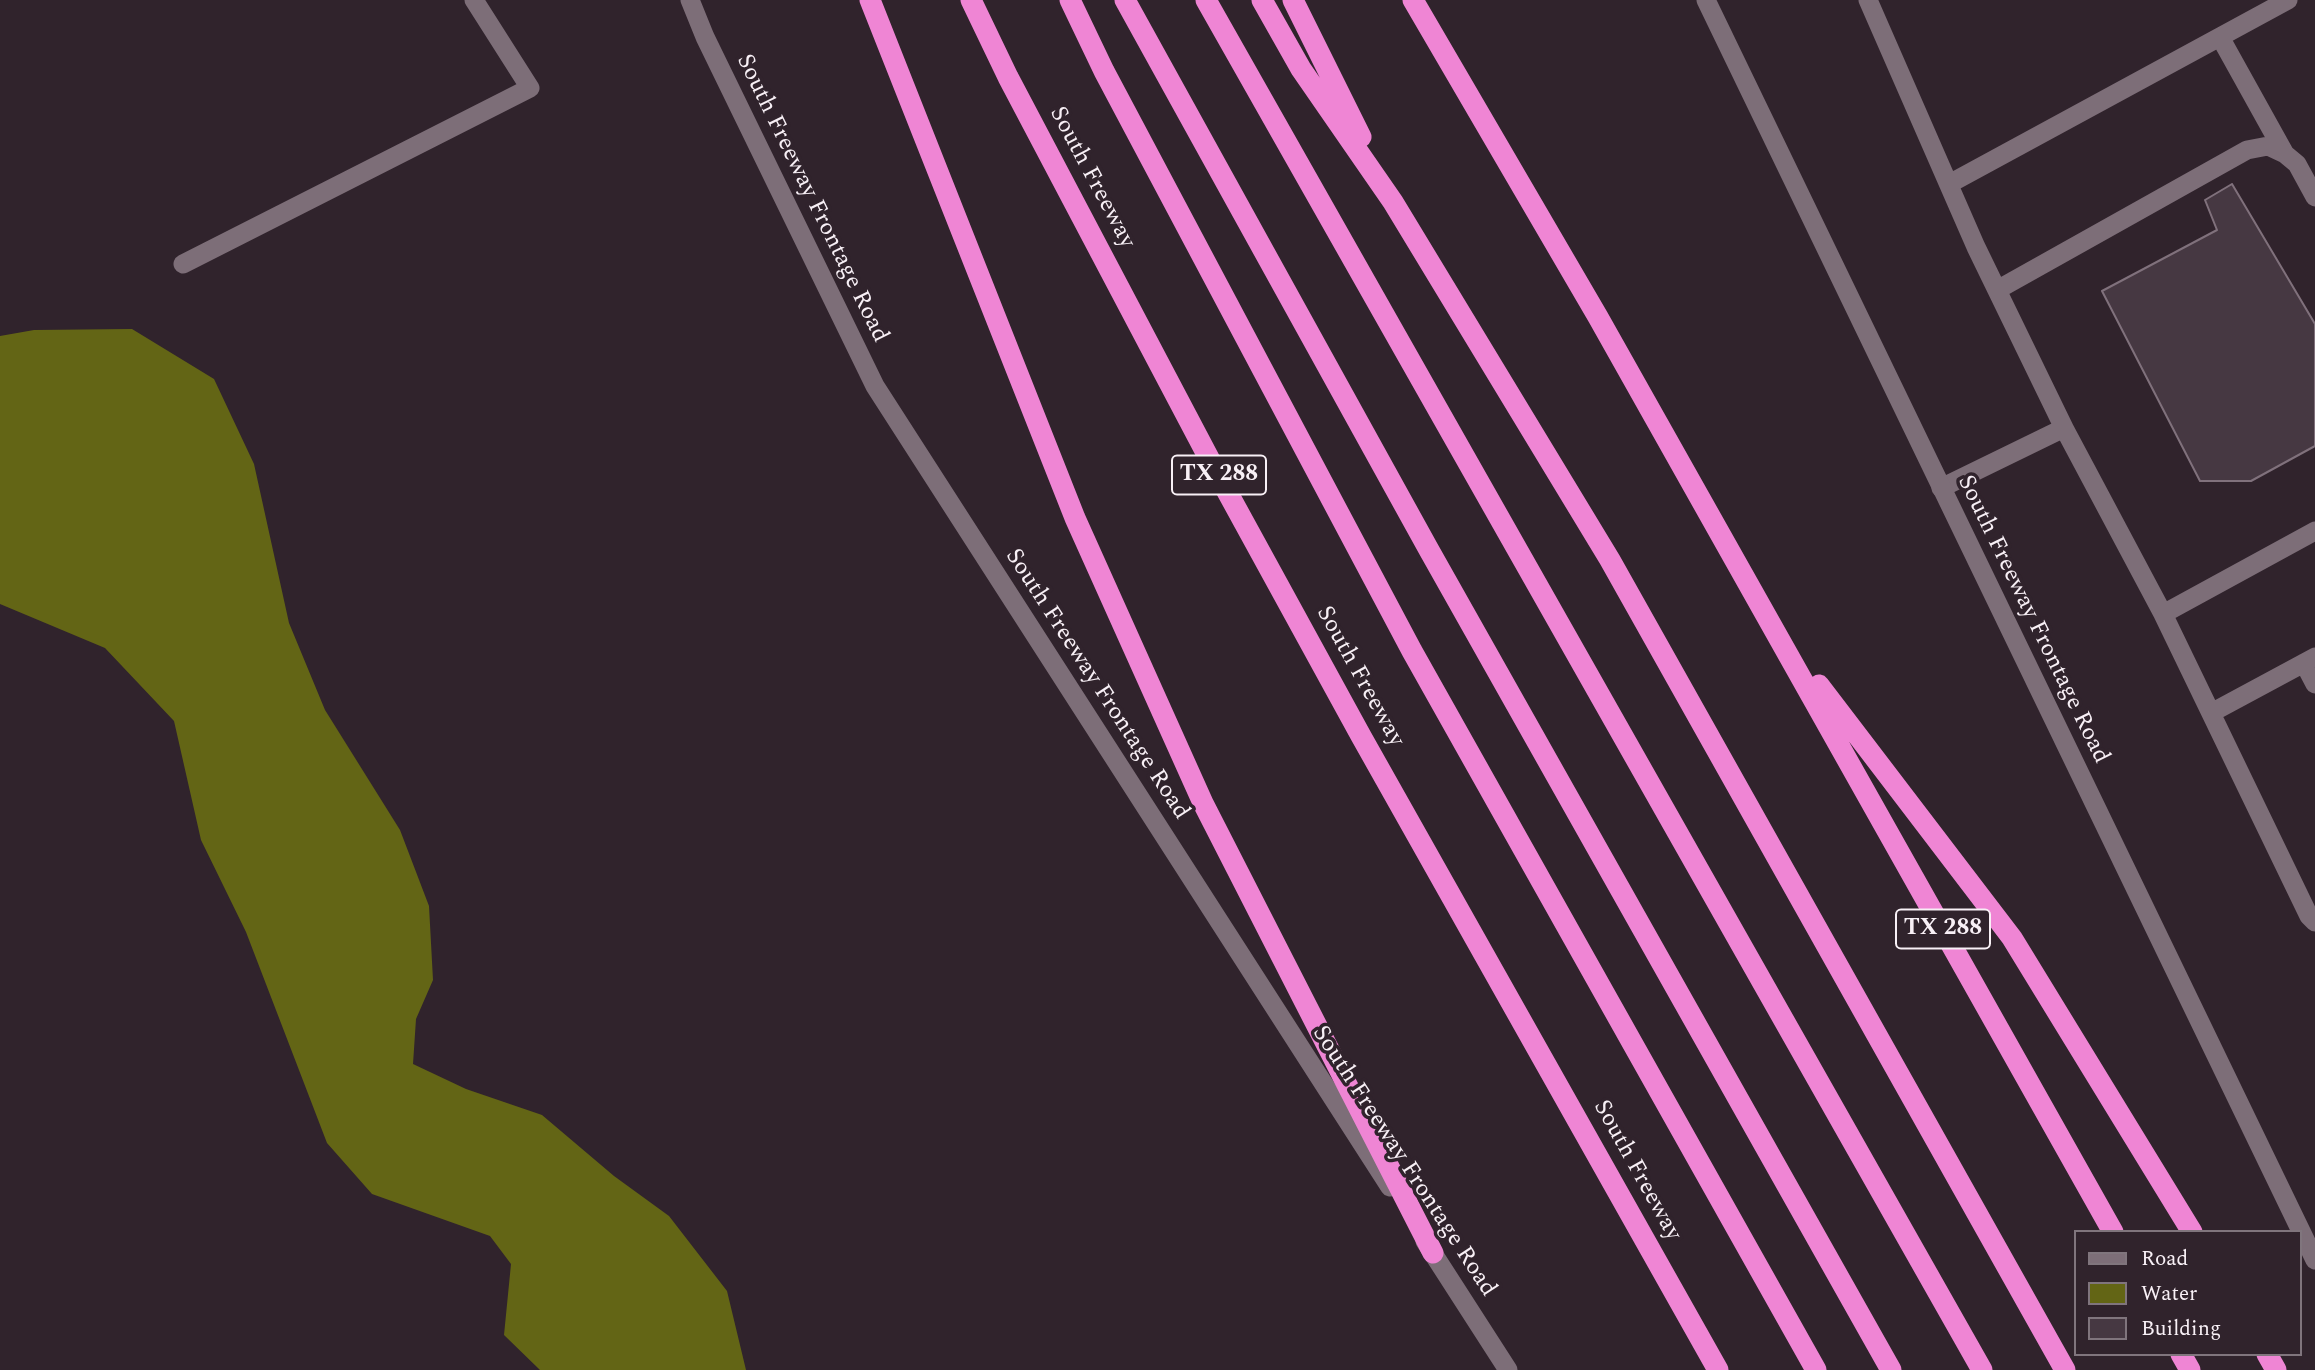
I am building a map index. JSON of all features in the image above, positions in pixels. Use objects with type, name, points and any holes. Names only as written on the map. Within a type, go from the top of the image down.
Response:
[{"type":"highway","points":[[870,0],[1074,518],[1203,803],[1433,1254]]},
{"type":"highway","name":"South Freeway","points":[[971,0],[1008,77],[1212,464],[1718,1370]]},
{"type":"highway","points":[[1054,0],[1104,71]]},
{"type":"highway","points":[[1070,0],[1104,71],[1412,651],[1816,1370]]},
{"type":"highway","points":[[1125,0],[1429,550],[1891,1370]]},
{"type":"highway","points":[[1206,0],[1982,1370]]},
{"type":"highway","points":[[1262,0],[1301,69],[1393,202],[1610,560],[2065,1370]]},
{"type":"highway","points":[[1293,0],[1393,202]]},
{"type":"highway","name":"TX 288","points":[[1413,0],[1598,317],[2112,1230]]},
{"type":"highway","points":[[1773,625],[2012,938],[2191,1230]]},
{"type":"main road","points":[[183,264],[530,88],[474,0]]},
{"type":"main road","name":"South Freeway Frontage Road","points":[[690,0],[705,37],[875,386],[1508,1370]]},
{"type":"main road","name":"South Freeway Frontage Road","points":[[1706,0],[2300,1230]]},
{"type":"main road","points":[[1868,0],[1997,290],[2064,428],[2162,614],[2309,916],[2315,922]]},
{"type":"main road","points":[[1949,184],[2288,0]]},
{"type":"main road","points":[[2220,37],[2285,154]]},
{"type":"main road","points":[[1997,290],[2247,150],[2268,146],[2285,154],[2297,164],[2315,197]]},
{"type":"main road","points":[[1941,488],[2064,428]]},
{"type":"main road","points":[[2162,614],[2315,531]]},
{"type":"main road","points":[[2211,713],[2310,660],[2315,684]]},
{"type":"main road","name":"South Freeway Frontage Road","points":[[2301,1231],[2315,1260]]},
{"type":"water","points":[[132,329],[214,379],[254,464],[289,623],[325,710],[400,830],[429,906],[433,980],[416,1019],[413,1064],[466,1089],[542,1115],[614,1176],[669,1216],[727,1291],[746,1370],[540,1370],[504,1335],[511,1264],[490,1236],[372,1194],[327,1143],[246,932],[201,840],[174,721],[105,648],[0,604],[0,336],[34,330]]},
{"type":"building","points":[[2232,184],[2315,324],[2315,446],[2251,481],[2200,481],[2102,291],[2217,230],[2205,200]]}]
